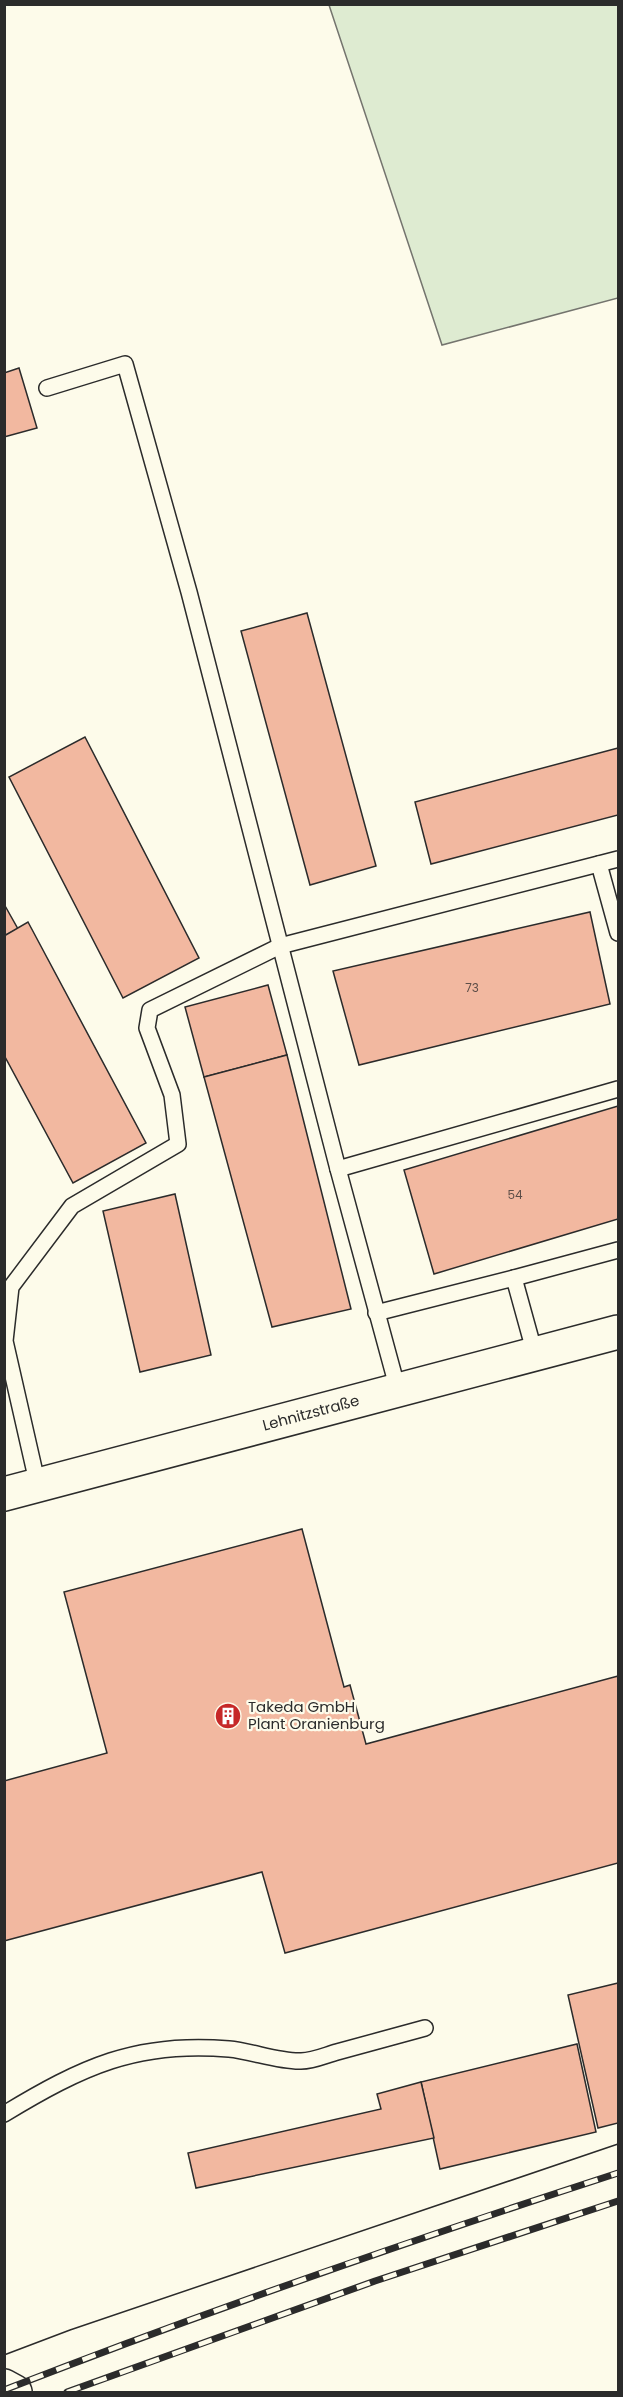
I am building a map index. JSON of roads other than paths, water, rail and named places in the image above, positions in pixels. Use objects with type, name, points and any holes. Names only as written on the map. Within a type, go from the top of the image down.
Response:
[{"type":"main road","name":"Lehnitzstraße","points":[[4,1494],[618,1332]]},
{"type":"main road","points":[[4,2386],[15,2392]]},
{"type":"lane","points":[[47,388],[125,364],[189,592],[338,1169],[398,1390]]},
{"type":"lane","points":[[38,1486],[4,1341],[11,1287],[72,1206],[178,1144],[172,1095],[147,1028],[150,1010],[280,946],[618,859]]},
{"type":"lane","points":[[599,864],[618,933]]},
{"type":"lane","points":[[338,1169],[618,1089]]},
{"type":"lane","points":[[376,1313],[618,1250]]},
{"type":"lane","points":[[514,1278],[535,1354]]},
{"type":"lane","points":[[4,2114],[88,2069],[112,2059],[149,2050],[230,2049],[302,2061],[425,2028]]},
{"type":"tram line","points":[[4,2355],[70,2330],[618,2144]]},
{"type":"railway","points":[[4,2390],[310,2277],[618,2173]]},
{"type":"railway","points":[[67,2392],[375,2281],[618,2201]]},
{"type":"place","name":"Takeda GmbH Plant Oranienburg","points":[[228,1716]]}]
